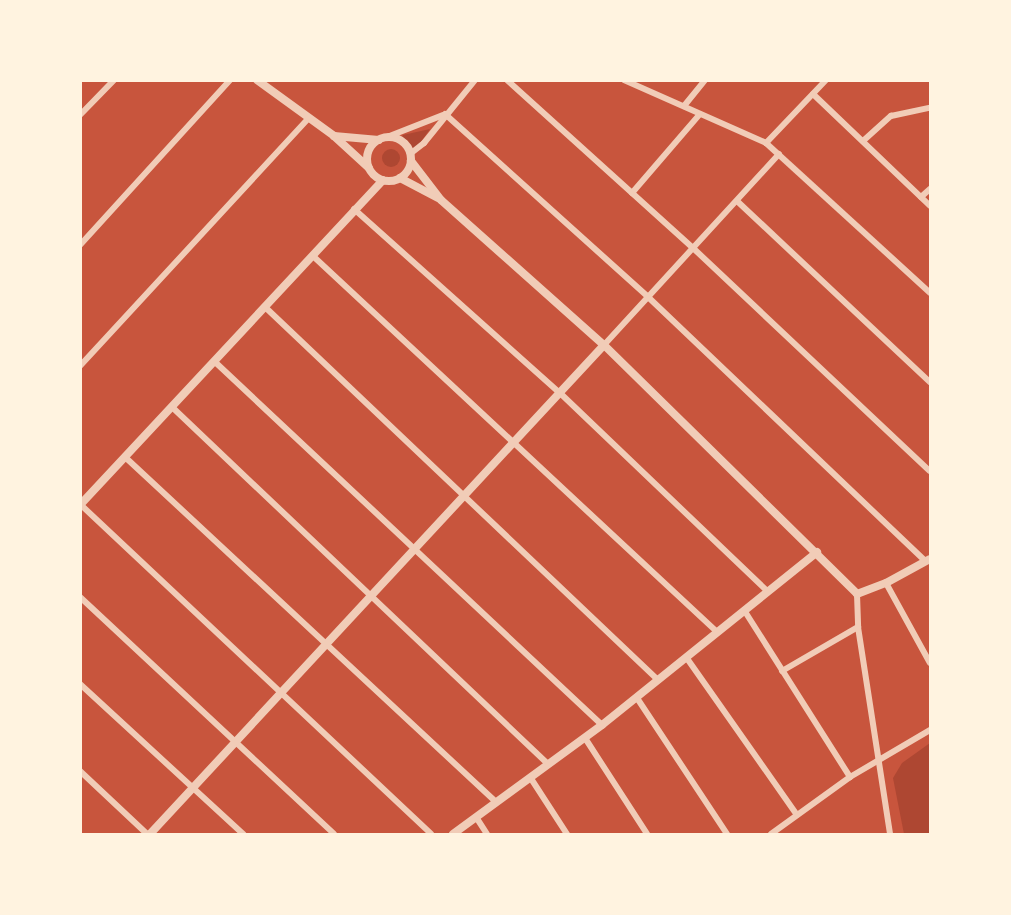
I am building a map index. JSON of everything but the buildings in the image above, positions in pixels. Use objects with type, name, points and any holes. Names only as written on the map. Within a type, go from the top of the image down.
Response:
[{"type":"street","points":[[80,115],[114,80]]},
{"type":"street","points":[[80,245],[230,80]]},
{"type":"street","points":[[257,80],[334,136],[383,180]]},
{"type":"street","points":[[400,178],[410,157],[475,80]]},
{"type":"street","points":[[507,80],[929,466]]},
{"type":"street","points":[[625,80],[766,143],[930,293]]},
{"type":"street","points":[[684,106],[705,80]]},
{"type":"street","points":[[766,143],[826,80]]},
{"type":"street","points":[[813,94],[930,206]]},
{"type":"street","points":[[863,141],[891,116],[930,108]]},
{"type":"street","points":[[369,168],[370,149],[383,139],[445,114]]},
{"type":"street","points":[[445,114],[647,296],[928,561],[887,583],[857,594]]},
{"type":"street","points":[[632,193],[700,114]]},
{"type":"street","points":[[80,366],[308,119]]},
{"type":"street","points":[[334,136],[402,142],[441,200],[604,345],[857,594],[858,627],[890,835]]},
{"type":"street","points":[[80,771],[148,835],[466,495],[779,154]]},
{"type":"street","points":[[431,835],[279,695],[81,505],[383,180],[400,178],[441,200]]},
{"type":"street","points":[[921,197],[930,189]]},
{"type":"street","points":[[737,201],[930,382]]},
{"type":"street","points":[[354,209],[560,393],[766,590]]},
{"type":"street","points":[[313,256],[716,631]]},
{"type":"street","points":[[265,307],[466,495],[657,680]]},
{"type":"street","points":[[214,361],[602,725]]},
{"type":"street","points":[[172,407],[548,764]]},
{"type":"street","points":[[125,457],[496,802]]},
{"type":"street","points":[[453,835],[637,698],[766,590],[817,552]]},
{"type":"street","points":[[887,583],[930,663]]},
{"type":"street","points":[[80,597],[334,835]]},
{"type":"street","points":[[744,610],[850,778]]},
{"type":"street","points":[[782,671],[858,627]]},
{"type":"street","points":[[687,657],[797,815]]},
{"type":"street","points":[[80,684],[243,835]]},
{"type":"street","points":[[637,698],[727,835]]},
{"type":"street","points":[[771,835],[878,759],[930,730]]},
{"type":"street","points":[[585,738],[647,835]]},
{"type":"street","points":[[530,777],[567,835]]},
{"type":"street","points":[[476,817],[487,835]]},
{"type":"shaded area","points":[[430,129],[414,152],[401,139],[403,135]]},
{"type":"shaded area","points":[[391,149],[397,152],[400,158],[397,164],[391,167],[385,164],[382,158],[385,152]]},
{"type":"shaded area","points":[[930,743],[930,834],[904,834],[893,778],[902,763]]}]
